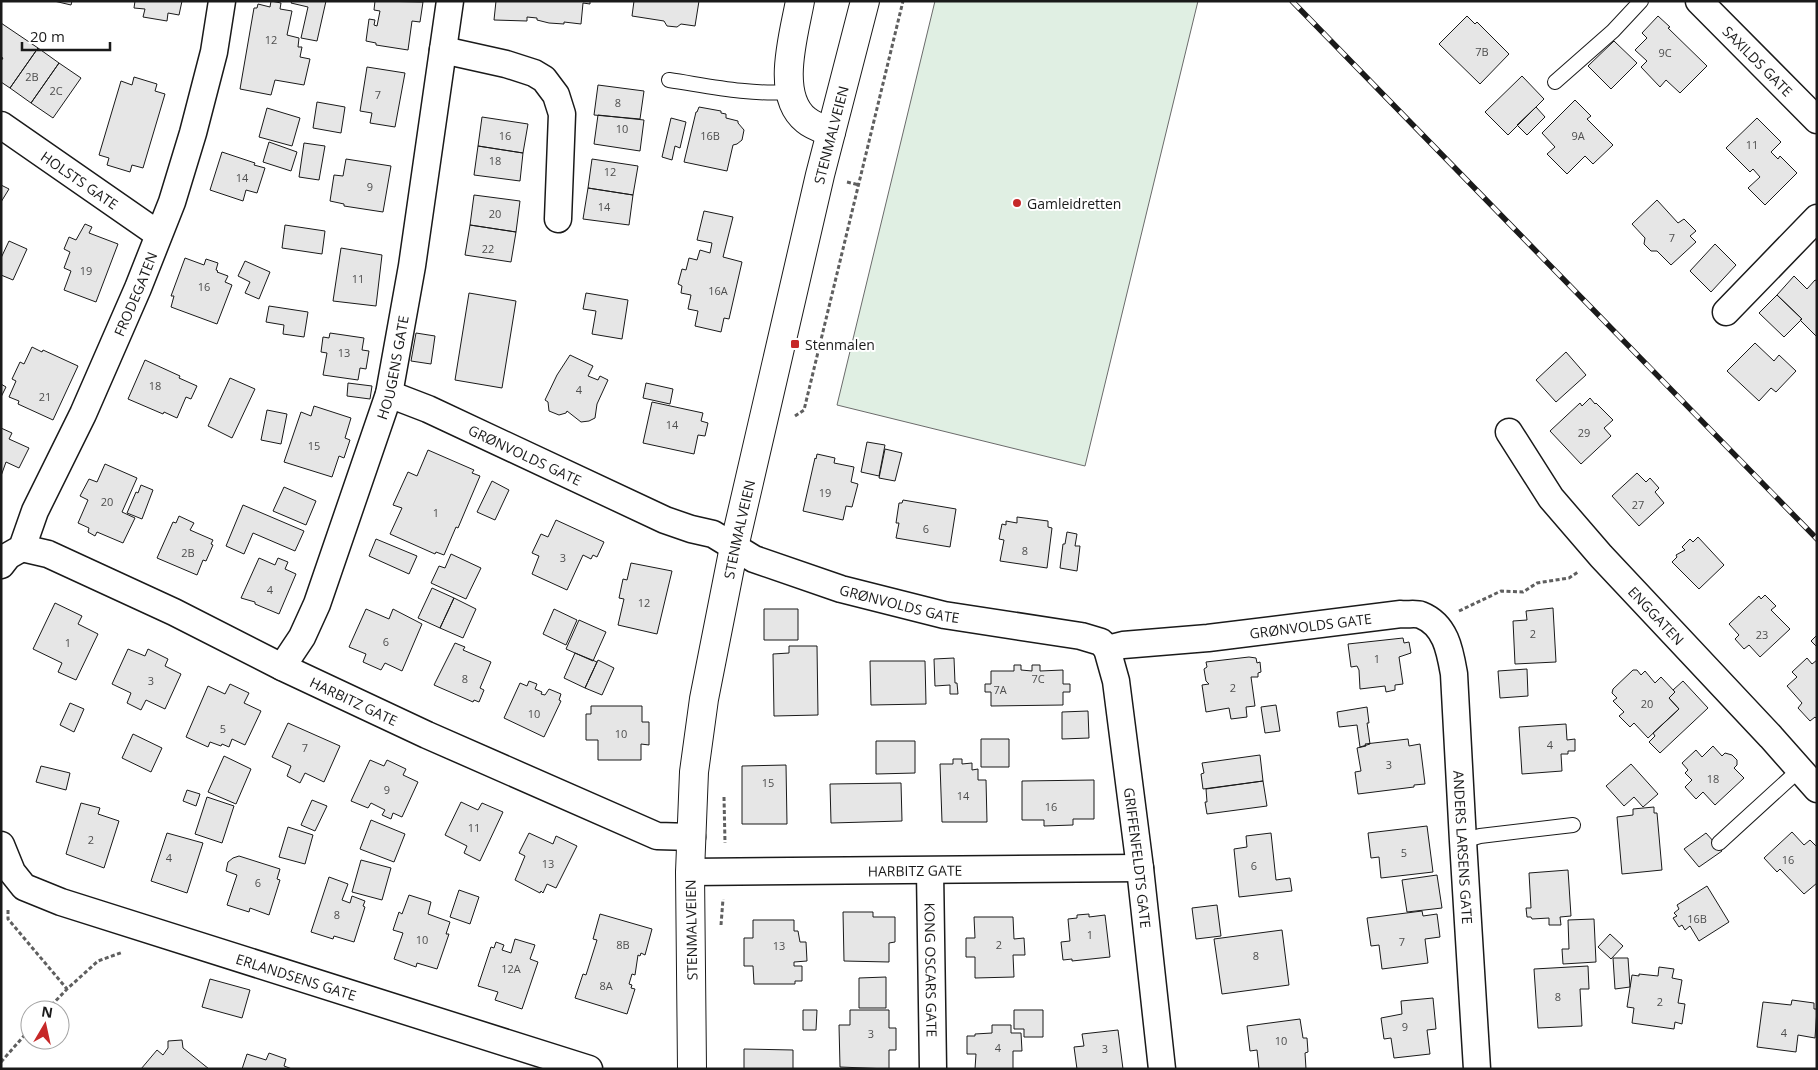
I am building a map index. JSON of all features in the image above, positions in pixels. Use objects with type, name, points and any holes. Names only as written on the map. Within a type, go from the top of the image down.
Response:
[{"type":"main road","points":[[800,1],[789,66],[789,92],[798,112],[807,121],[831,132]]},
{"type":"main road","name":"STENMALVEIEN","points":[[692,1069],[690,872],[694,772],[704,699],[734,547],[831,132],[865,1]]},
{"type":"street","name":"FRODEGATEN","points":[[22,548],[35,511],[83,414],[134,297],[172,202],[194,133],[214,52],[222,1]]},
{"type":"street","name":"HOUGENS GATE","points":[[282,667],[302,637],[316,604],[389,394],[412,266],[450,1]]},
{"type":"street","name":"SAXILDS GATE","points":[[1699,1],[1817,120]]},
{"type":"street","points":[[443,50],[506,64],[534,73],[544,79],[556,95],[562,114],[558,219]]},
{"type":"street","name":"HOLSTS GATE","points":[[1,125],[158,234]]},
{"type":"street","points":[[1726,312],[1817,218]]},
{"type":"street","name":"GRØNVOLDS GATE","points":[[389,394],[428,409],[665,520],[713,534],[754,559],[841,589],[944,615],[1081,636],[1101,642],[1107,649],[1123,645],[1208,638],[1401,614],[1449,620]]},
{"type":"street","name":"ENGGATEN","points":[[1509,432],[1551,498],[1600,556],[1771,737],[1817,789]]},
{"type":"street","points":[[1,565],[8,556],[22,548]]},
{"type":"street","name":"HARBITZ GATE","points":[[22,548],[48,554],[174,612],[282,667],[393,719],[657,836],[692,837]]},
{"type":"street","name":"ANDERS LARSENS GATE","points":[[1449,620],[1449,647],[1454,674],[1477,1069]]},
{"type":"street","name":"GRIFFENFELDTS GATE","points":[[1107,649],[1116,681],[1140,868],[1162,1069]]},
{"type":"street","points":[[1,845],[12,872]]},
{"type":"street","name":"HARBITZ GATE","points":[[690,872],[1140,868]]},
{"type":"street","name":"KONG OSCARS GATE","points":[[930,871],[933,1069]]},
{"type":"street","name":"ERLANDSENS GATE","points":[[12,872],[24,886],[61,902],[589,1069]]},
{"type":"lane","points":[[1555,82],[1613,31],[1641,1]]},
{"type":"lane","points":[[669,80],[769,94],[789,92]]},
{"type":"lane","points":[[1719,842],[1799,770]]},
{"type":"lane","points":[[1463,841],[1480,836],[1573,825]]},
{"type":"path","points":[[788,420],[804,410],[903,1]]},
{"type":"path","points":[[1449,620],[1501,591],[1523,592],[1537,583],[1569,578],[1600,556]]},
{"type":"path","points":[[719,933],[723,919],[726,853],[724,794]]},
{"type":"path","points":[[12,872],[8,919],[67,989]]},
{"type":"path","points":[[57,1000],[98,961],[129,949]]},
{"type":"path","points":[[1,1062],[20,1040]]},
{"type":"green space","name":"Gamleidretten","points":[[935,1],[1198,1],[1085,466],[837,405]]},
{"type":"building","points":[[54,1],[72,1],[71,5]]},
{"type":"building","points":[[135,1],[182,1],[179,15],[168,13],[167,21],[143,17],[145,9],[134,8]]},
{"type":"building","points":[[271,1],[281,3],[280,9],[292,11],[287,35],[299,38],[298,47],[302,47],[300,57],[310,59],[304,85],[275,80],[271,95],[240,89],[254,8],[257,8],[258,4],[270,7]]},
{"type":"building","points":[[292,1],[326,1],[317,41],[301,38],[308,7],[291,3]]},
{"type":"building","points":[[375,1],[423,2],[420,22],[412,21],[408,50],[376,45],[376,43],[366,41],[369,19],[375,20],[374,25],[377,26],[380,11],[374,10]]},
{"type":"building","points":[[496,1],[590,1],[590,4],[583,3],[581,24],[564,22],[564,24],[549,23],[537,20],[537,18],[527,17],[527,21],[494,20]]},
{"type":"building","points":[[634,1],[699,1],[695,26],[681,24],[677,27],[667,26],[664,21],[632,16]]},
{"type":"building","points":[[1467,16],[1475,24],[1477,22],[1509,54],[1480,84],[1439,44]]},
{"type":"building","points":[[1658,16],[1707,66],[1680,93],[1666,80],[1660,87],[1641,67],[1647,61],[1635,50],[1647,38],[1642,33]]},
{"type":"building","points":[[1,23],[38,48],[10,88],[1,82],[1,61],[3,58],[1,57]]},
{"type":"building","points":[[1614,41],[1637,63],[1611,89],[1588,66]]},
{"type":"building","points":[[38,48],[59,63],[31,103],[10,88]]},
{"type":"building","points":[[59,63],[81,78],[53,118],[31,103]]},
{"type":"building","points":[[367,67],[405,73],[395,127],[370,123],[372,113],[360,111]]},
{"type":"building","points":[[1522,76],[1544,99],[1508,135],[1485,112]]},
{"type":"building","points":[[134,77],[157,84],[155,91],[165,94],[143,168],[132,165],[130,172],[107,165],[109,158],[99,155],[121,81],[132,85]]},
{"type":"building","points":[[598,85],[644,91],[640,119],[594,115]]},
{"type":"building","points":[[1575,100],[1591,116],[1587,119],[1613,145],[1593,164],[1585,156],[1567,174],[1547,154],[1555,147],[1542,133]]},
{"type":"building","points":[[317,102],[345,107],[341,133],[313,128]]},
{"type":"building","points":[[699,107],[721,111],[721,113],[726,114],[726,118],[738,121],[744,130],[742,140],[733,145],[727,171],[684,162],[696,112]]},
{"type":"building","points":[[1536,107],[1545,117],[1527,135],[1517,125]]},
{"type":"building","points":[[267,108],[300,118],[292,146],[259,137]]},
{"type":"building","points":[[598,115],[644,120],[640,151],[594,144]]},
{"type":"building","points":[[482,117],[528,124],[523,153],[478,146]]},
{"type":"building","points":[[671,118],[686,122],[680,148],[675,146],[672,160],[662,157]]},
{"type":"building","points":[[1757,118],[1781,142],[1771,152],[1778,159],[1780,156],[1797,173],[1765,205],[1748,188],[1760,177],[1753,169],[1750,172],[1726,148]]},
{"type":"building","points":[[269,142],[297,152],[291,171],[263,162]]},
{"type":"building","points":[[304,143],[325,146],[319,180],[299,177]]},
{"type":"building","points":[[478,146],[523,153],[520,181],[474,175]]},
{"type":"building","points":[[222,152],[265,168],[257,193],[246,190],[243,201],[210,190]]},
{"type":"building","points":[[346,159],[391,166],[383,212],[344,206],[344,204],[330,201],[334,175],[343,176]]},
{"type":"building","points":[[592,159],[638,166],[633,195],[588,188]]},
{"type":"building","points":[[1,185],[9,189],[1,202]]},
{"type":"building","points":[[588,188],[633,195],[629,225],[583,219]]},
{"type":"building","points":[[474,195],[520,201],[516,232],[470,225]]},
{"type":"building","points":[[1657,200],[1678,223],[1684,219],[1696,231],[1690,236],[1696,242],[1671,265],[1657,251],[1651,251],[1644,244],[1645,238],[1632,224]]},
{"type":"building","points":[[704,211],[733,217],[723,257],[742,262],[729,319],[724,318],[721,332],[695,326],[698,311],[688,309],[691,295],[681,293],[682,286],[678,284],[682,269],[686,270],[689,258],[697,260],[700,250],[710,253],[712,243],[697,240]]},
{"type":"building","points":[[85,224],[92,227],[89,233],[118,244],[96,302],[64,290],[71,271],[64,268],[70,252],[64,249],[69,237],[76,240]]},
{"type":"building","points":[[285,225],[325,231],[322,254],[282,248]]},
{"type":"building","points":[[470,225],[516,232],[511,262],[465,255]]},
{"type":"building","points":[[9,241],[27,249],[13,280],[1,275],[1,258]]},
{"type":"building","points":[[1715,244],[1736,265],[1711,292],[1690,271]]},
{"type":"building","points":[[341,248],[382,255],[376,306],[333,301]]},
{"type":"building","points":[[185,258],[204,265],[206,259],[218,263],[217,272],[228,276],[225,282],[232,285],[217,324],[171,307],[174,296],[171,296]]},
{"type":"building","points":[[245,261],[270,272],[259,299],[245,293],[250,282],[238,276]]},
{"type":"building","points":[[1794,276],[1807,289],[1815,280],[1817,281],[1817,337],[1800,320],[1802,319],[1777,295]]},
{"type":"building","points":[[469,293],[516,301],[502,388],[455,380]]},
{"type":"building","points":[[586,293],[628,300],[622,339],[592,334],[596,311],[583,309]]},
{"type":"building","points":[[1777,295],[1802,319],[1784,337],[1759,313]]},
{"type":"building","points":[[269,306],[308,312],[304,337],[283,334],[284,325],[266,322]]},
{"type":"building","points":[[330,333],[364,338],[362,350],[369,351],[366,369],[360,368],[358,380],[323,375],[327,353],[321,352],[323,337],[329,338]]},
{"type":"building","points":[[416,333],[435,336],[431,364],[411,361]]},
{"type":"building","points":[[1755,343],[1774,361],[1779,355],[1796,371],[1776,392],[1771,388],[1759,401],[1727,371]]},
{"type":"building","points":[[32,347],[78,366],[53,420],[18,404],[19,401],[9,397],[16,381],[12,379],[20,362],[24,364]]},
{"type":"building","points":[[1566,352],[1586,375],[1556,402],[1536,380]]},
{"type":"building","points":[[570,355],[593,366],[588,376],[598,380],[600,376],[608,380],[597,404],[595,418],[589,421],[581,422],[567,411],[559,415],[549,411],[548,402],[545,400],[557,375]]},
{"type":"building","points":[[145,360],[197,386],[191,399],[186,397],[177,418],[128,399]]},
{"type":"building","points":[[230,378],[255,389],[232,438],[208,426]]},
{"type":"building","points":[[348,383],[372,386],[370,399],[347,396]]},
{"type":"building","points":[[646,383],[673,389],[670,404],[643,398]]},
{"type":"building","points":[[1,384],[6,387],[1,397]]},
{"type":"building","points":[[1590,398],[1613,420],[1604,428],[1611,436],[1581,464],[1550,431],[1580,403],[1582,406]]},
{"type":"building","points":[[652,402],[703,413],[701,421],[708,423],[705,436],[698,435],[694,454],[643,443]]},
{"type":"building","points":[[314,406],[351,418],[345,438],[350,440],[344,458],[339,456],[332,477],[284,462],[301,412],[311,416]]},
{"type":"building","points":[[267,410],[287,414],[281,444],[261,440]]},
{"type":"building","points":[[1,428],[12,433],[9,439],[29,448],[19,468],[6,462],[1,476]]},
{"type":"building","points":[[867,442],[885,445],[879,476],[861,472]]},
{"type":"building","points":[[885,449],[902,453],[895,481],[879,478]]},
{"type":"building","points":[[428,450],[474,470],[472,473],[480,476],[458,528],[456,527],[444,555],[436,552],[435,554],[390,534],[402,508],[393,505],[408,472],[417,476]]},
{"type":"building","points":[[817,454],[835,458],[834,463],[854,467],[851,482],[858,484],[852,507],[846,506],[843,520],[803,511]]},
{"type":"building","points":[[105,464],[137,478],[122,512],[135,518],[123,543],[97,532],[95,536],[88,532],[89,528],[78,523],[88,500],[80,496],[89,479],[97,482]]},
{"type":"building","points":[[1637,473],[1646,482],[1650,478],[1659,488],[1655,492],[1664,503],[1639,526],[1612,496]]},
{"type":"building","points":[[492,481],[509,490],[495,520],[477,512]]},
{"type":"building","points":[[141,485],[153,490],[142,519],[127,513]]},
{"type":"building","points":[[284,487],[316,501],[306,525],[273,511]]},
{"type":"building","points":[[903,500],[956,509],[950,547],[896,538],[899,523],[896,523],[899,503],[902,503]]},
{"type":"building","points":[[243,505],[304,531],[295,551],[253,533],[244,554],[226,546]]},
{"type":"building","points":[[179,516],[194,523],[190,530],[213,540],[211,544],[213,545],[206,561],[203,560],[197,575],[157,558],[173,522],[176,523]]},
{"type":"building","points":[[1017,517],[1048,521],[1048,527],[1052,528],[1047,568],[1000,561],[1004,540],[999,539],[1002,524],[1006,525],[1006,521],[1017,523]]},
{"type":"building","points":[[556,520],[604,542],[597,557],[593,555],[591,559],[583,555],[567,590],[532,574],[539,556],[532,553],[541,534],[548,537]]},
{"type":"building","points":[[1067,532],[1077,534],[1075,546],[1080,546],[1077,571],[1060,568],[1063,544],[1065,544]]},
{"type":"building","points":[[1698,537],[1724,565],[1699,589],[1672,562],[1677,557],[1676,555],[1685,550],[1682,547],[1690,539],[1693,542]]},
{"type":"building","points":[[376,539],[417,556],[409,574],[369,556]]},
{"type":"building","points":[[451,554],[481,568],[466,599],[431,583],[439,566],[445,568]]},
{"type":"building","points":[[259,558],[275,565],[278,558],[288,562],[285,569],[296,574],[279,614],[255,604],[255,602],[241,598]]},
{"type":"building","points":[[631,563],[672,571],[657,634],[618,625],[624,599],[619,598],[623,579],[627,580]]},
{"type":"building","points":[[432,588],[454,598],[440,628],[418,618]]},
{"type":"building","points":[[1765,595],[1776,606],[1771,610],[1790,629],[1760,657],[1749,645],[1744,649],[1735,639],[1739,635],[1729,624],[1759,596],[1761,599]]},
{"type":"building","points":[[454,598],[476,609],[463,638],[440,628]]},
{"type":"building","points":[[55,603],[82,616],[78,624],[98,634],[76,680],[58,672],[62,663],[33,649]]},
{"type":"building","points":[[1553,608],[1556,662],[1515,664],[1513,621],[1527,620],[1526,611]]},
{"type":"building","points":[[366,609],[389,619],[393,609],[422,624],[402,671],[385,663],[381,670],[363,662],[366,654],[349,647]]},
{"type":"building","points":[[554,609],[577,620],[566,645],[543,634]]},
{"type":"building","points":[[764,609],[798,609],[798,640],[764,640]]},
{"type":"building","points":[[579,620],[606,632],[593,661],[566,649]]},
{"type":"building","points":[[1817,635],[1817,647],[1811,641]]},
{"type":"building","points":[[1403,638],[1404,643],[1409,642],[1411,653],[1399,657],[1403,684],[1395,685],[1395,690],[1386,692],[1385,686],[1360,689],[1359,670],[1357,666],[1351,667],[1348,644]]},
{"type":"building","points":[[455,643],[465,647],[463,650],[491,662],[480,688],[484,690],[479,702],[474,700],[473,702],[434,685]]},
{"type":"building","points":[[789,646],[817,646],[818,715],[774,716],[773,654],[789,653]]},
{"type":"building","points":[[128,649],[145,656],[148,649],[168,659],[165,666],[181,674],[165,709],[146,700],[141,710],[127,703],[131,693],[112,684]]},
{"type":"building","points":[[575,653],[597,662],[585,688],[564,678]]},
{"type":"building","points":[[1249,657],[1256,658],[1257,663],[1260,662],[1261,672],[1258,673],[1258,677],[1251,677],[1255,706],[1246,707],[1247,717],[1231,719],[1229,708],[1206,712],[1202,685],[1209,684],[1206,681],[1204,669],[1207,667],[1206,662]]},
{"type":"building","points":[[954,658],[955,683],[957,683],[958,694],[950,694],[950,685],[935,686],[934,659]]},
{"type":"building","points":[[1807,658],[1812,664],[1817,660],[1817,719],[1815,717],[1810,721],[1798,708],[1802,703],[1787,686],[1797,677],[1792,672]]},
{"type":"building","points":[[598,660],[614,668],[602,695],[585,688]]},
{"type":"building","points":[[870,661],[925,661],[926,704],[871,705]]},
{"type":"building","points":[[1014,665],[1021,665],[1021,670],[1032,671],[1032,665],[1040,665],[1040,671],[1063,670],[1063,684],[1070,684],[1070,692],[1063,692],[1063,705],[991,706],[991,692],[985,692],[985,684],[991,684],[991,671],[1014,671]]},
{"type":"building","points":[[1527,669],[1528,696],[1500,698],[1498,671]]},
{"type":"building","points":[[1633,670],[1637,670],[1641,675],[1645,671],[1655,683],[1661,677],[1675,692],[1669,698],[1679,709],[1648,738],[1634,723],[1630,727],[1619,716],[1624,712],[1613,701],[1617,698],[1612,693],[1613,689]]},
{"type":"building","points":[[529,681],[537,684],[535,689],[542,692],[541,694],[545,695],[549,689],[561,694],[559,700],[561,701],[544,737],[504,718],[520,683],[527,686]]},
{"type":"building","points":[[1683,681],[1708,708],[1660,753],[1649,742],[1655,736],[1653,733],[1679,709],[1669,698],[1675,692],[1673,690]]},
{"type":"building","points":[[230,684],[249,693],[244,703],[261,711],[245,745],[232,739],[229,747],[210,742],[208,747],[186,737],[208,686],[225,694]]},
{"type":"building","points":[[70,703],[84,709],[74,732],[60,725]]},
{"type":"building","points":[[1276,705],[1280,731],[1265,733],[1261,707]]},
{"type":"building","points":[[591,706],[642,706],[642,722],[649,722],[649,745],[641,744],[641,760],[598,760],[598,740],[586,740],[586,714],[591,714]]},
{"type":"building","points":[[1367,707],[1370,744],[1360,747],[1357,725],[1339,727],[1337,712]]},
{"type":"building","points":[[1088,711],[1089,738],[1062,739],[1062,712]]},
{"type":"building","points":[[288,723],[340,746],[324,782],[305,773],[300,783],[287,776],[291,766],[272,757]]},
{"type":"building","points":[[1566,724],[1567,740],[1575,739],[1575,751],[1561,754],[1562,771],[1522,774],[1519,727]]},
{"type":"building","points":[[133,734],[162,748],[151,772],[122,758]]},
{"type":"building","points":[[981,739],[1009,739],[1009,767],[981,767]]},
{"type":"building","points":[[1408,739],[1409,746],[1420,744],[1425,784],[1358,794],[1355,772],[1361,771],[1357,748],[1366,746],[1365,744]]},
{"type":"building","points":[[876,741],[915,741],[915,773],[876,774]]},
{"type":"building","points":[[1713,746],[1722,756],[1725,753],[1732,755],[1737,760],[1737,765],[1734,768],[1744,778],[1715,805],[1703,792],[1696,799],[1685,787],[1692,780],[1685,773],[1688,770],[1682,763],[1696,750],[1702,757]]},
{"type":"building","points":[[1260,755],[1263,781],[1203,789],[1201,774],[1204,773],[1202,763]]},
{"type":"building","points":[[224,756],[251,769],[236,804],[208,792]]},
{"type":"building","points":[[953,759],[962,759],[962,764],[972,763],[972,770],[978,769],[978,780],[986,780],[987,822],[942,822],[940,764],[953,764]]},
{"type":"building","points":[[370,760],[384,766],[387,760],[406,769],[403,775],[418,782],[402,817],[393,813],[391,819],[382,815],[385,810],[371,803],[368,808],[351,801]]},
{"type":"building","points":[[1631,764],[1658,794],[1643,807],[1634,797],[1624,806],[1606,786]]},
{"type":"building","points":[[786,765],[787,824],[742,824],[742,766]]},
{"type":"building","points":[[41,766],[70,773],[66,790],[36,782]]},
{"type":"building","points":[[1094,780],[1094,819],[1073,819],[1073,825],[1044,826],[1044,820],[1022,820],[1022,781]]},
{"type":"building","points":[[1263,781],[1267,806],[1207,814],[1205,802],[1207,802],[1206,789]]},
{"type":"building","points":[[901,783],[902,821],[831,823],[830,784]]},
{"type":"building","points":[[187,790],[200,794],[196,806],[183,801]]},
{"type":"building","points":[[207,797],[234,806],[222,843],[195,834]]},
{"type":"building","points":[[312,800],[327,806],[315,831],[301,825]]},
{"type":"building","points":[[461,802],[478,810],[482,803],[503,812],[480,861],[464,853],[467,846],[445,835]]},
{"type":"building","points":[[81,803],[100,808],[98,814],[119,821],[104,868],[66,854]]},
{"type":"building","points":[[1654,807],[1654,813],[1657,813],[1662,870],[1622,874],[1617,817],[1633,815],[1633,809]]},
{"type":"building","points":[[371,820],[405,834],[394,862],[360,849]]},
{"type":"building","points":[[1427,826],[1433,872],[1381,878],[1379,857],[1371,858],[1368,833]]},
{"type":"building","points":[[288,827],[313,835],[305,864],[279,857]]},
{"type":"building","points":[[1792,832],[1804,845],[1810,840],[1817,847],[1817,883],[1804,894],[1780,869],[1777,872],[1764,858]]},
{"type":"building","points":[[167,833],[203,843],[187,893],[151,881]]},
{"type":"building","points":[[529,833],[553,844],[556,836],[577,846],[556,888],[547,884],[543,893],[515,880],[525,856],[519,853]]},
{"type":"building","points":[[1271,833],[1276,880],[1290,878],[1292,891],[1239,897],[1234,849],[1247,847],[1246,836]]},
{"type":"building","points":[[1706,833],[1722,851],[1699,867],[1684,849]]},
{"type":"building","points":[[239,856],[280,869],[277,879],[280,880],[269,915],[250,908],[249,912],[227,905],[237,875],[226,871],[228,862]]},
{"type":"building","points":[[361,860],[391,868],[382,900],[352,892]]},
{"type":"building","points":[[1568,870],[1571,916],[1560,917],[1561,925],[1549,925],[1549,918],[1532,919],[1527,917],[1526,908],[1531,908],[1529,873]]},
{"type":"building","points":[[1437,875],[1442,908],[1407,912],[1402,880]]},
{"type":"building","points":[[329,877],[348,884],[342,900],[350,903],[352,896],[365,901],[363,906],[365,907],[354,942],[334,936],[333,939],[311,932]]},
{"type":"building","points":[[1707,886],[1729,922],[1699,941],[1690,926],[1685,930],[1682,925],[1679,927],[1673,918],[1677,916],[1674,913],[1679,909],[1677,905]]},
{"type":"building","points":[[459,890],[479,897],[470,924],[450,917]]},
{"type":"building","points":[[409,895],[431,902],[428,914],[450,922],[446,934],[449,934],[437,969],[417,963],[416,967],[394,959],[403,933],[393,930],[399,912],[402,914]]},
{"type":"building","points":[[1217,905],[1221,936],[1196,939],[1192,908]]},
{"type":"building","points":[[1422,911],[1423,916],[1437,914],[1440,937],[1425,939],[1428,963],[1382,969],[1379,945],[1371,946],[1367,918]]},
{"type":"building","points":[[843,912],[873,912],[873,917],[895,917],[895,942],[889,943],[889,962],[844,961]]},
{"type":"building","points":[[600,914],[652,929],[645,955],[641,953],[640,956],[638,955],[635,975],[632,974],[629,984],[632,985],[631,988],[635,989],[627,1014],[575,998],[583,974],[586,975],[597,940],[593,939]]},
{"type":"building","points":[[1089,914],[1089,917],[1105,915],[1110,957],[1072,961],[1072,959],[1063,960],[1061,942],[1070,941],[1068,919],[1077,918],[1077,915]]},
{"type":"building","points":[[974,917],[1013,917],[1014,939],[1024,938],[1025,955],[1013,955],[1014,977],[975,978],[975,957],[966,957],[966,938],[975,938]]},
{"type":"building","points":[[1594,919],[1596,962],[1563,964],[1562,949],[1569,949],[1568,920]]},
{"type":"building","points":[[753,920],[794,920],[794,931],[798,931],[800,942],[806,942],[807,961],[794,962],[794,966],[802,966],[802,981],[795,981],[795,984],[754,984],[753,966],[744,966],[744,938],[753,938]]},
{"type":"building","points":[[1282,930],[1289,985],[1222,994],[1214,939]]},
{"type":"building","points":[[1610,934],[1623,946],[1611,959],[1598,947]]},
{"type":"building","points":[[515,939],[535,945],[530,959],[538,962],[522,1009],[495,1000],[498,992],[478,986],[491,947],[494,948],[496,942],[504,945],[502,950],[511,953]]},
{"type":"building","points":[[1613,958],[1628,958],[1630,987],[1615,989]]},
{"type":"building","points":[[1588,966],[1589,989],[1580,989],[1582,1026],[1538,1028],[1534,969]]},
{"type":"building","points":[[1659,967],[1674,969],[1672,978],[1682,980],[1678,1003],[1685,1004],[1682,1024],[1675,1022],[1674,1029],[1632,1023],[1634,1008],[1627,1007],[1632,975],[1658,976]]},
{"type":"building","points":[[886,977],[886,1008],[859,1008],[859,978]]},
{"type":"building","points":[[210,979],[250,990],[242,1018],[202,1007]]},
{"type":"building","points":[[1433,998],[1436,1029],[1427,1030],[1430,1054],[1394,1058],[1391,1038],[1384,1039],[1381,1018],[1402,1014],[1401,1001]]},
{"type":"building","points":[[1792,1000],[1814,1003],[1814,1009],[1817,1009],[1815,1038],[1798,1035],[1796,1052],[1757,1047],[1763,1002],[1791,1005]]},
{"type":"building","points":[[803,1010],[817,1010],[816,1030],[803,1030]]},
{"type":"building","points":[[850,1010],[889,1010],[889,1028],[896,1028],[896,1050],[889,1050],[889,1069],[840,1067],[839,1025],[850,1025]]},
{"type":"building","points":[[1014,1010],[1043,1010],[1043,1037],[1024,1037],[1024,1029],[1014,1029]]},
{"type":"building","points":[[1300,1019],[1303,1038],[1307,1038],[1308,1052],[1305,1053],[1306,1069],[1259,1069],[1257,1050],[1250,1051],[1247,1026]]},
{"type":"building","points":[[992,1025],[1011,1025],[1011,1033],[1021,1033],[1022,1051],[1013,1051],[1013,1069],[975,1069],[976,1054],[967,1054],[967,1036],[992,1033]]},
{"type":"building","points":[[1118,1030],[1123,1069],[1077,1069],[1074,1047],[1084,1046],[1082,1034]]},
{"type":"building","points":[[182,1040],[183,1048],[209,1069],[141,1069],[157,1050],[163,1055],[168,1048],[168,1041]]},
{"type":"building","points":[[744,1049],[793,1050],[793,1069],[744,1069]]},
{"type":"building","points":[[269,1053],[286,1059],[284,1066],[292,1069],[242,1069],[247,1054],[266,1060]]},
{"type":"railway","points":[[1292,1],[1817,539]]},
{"type":"place","name":"Gamleidretten","points":[[1017,203]]},
{"type":"place","name":"Stenmalen","points":[[795,344]]}]
